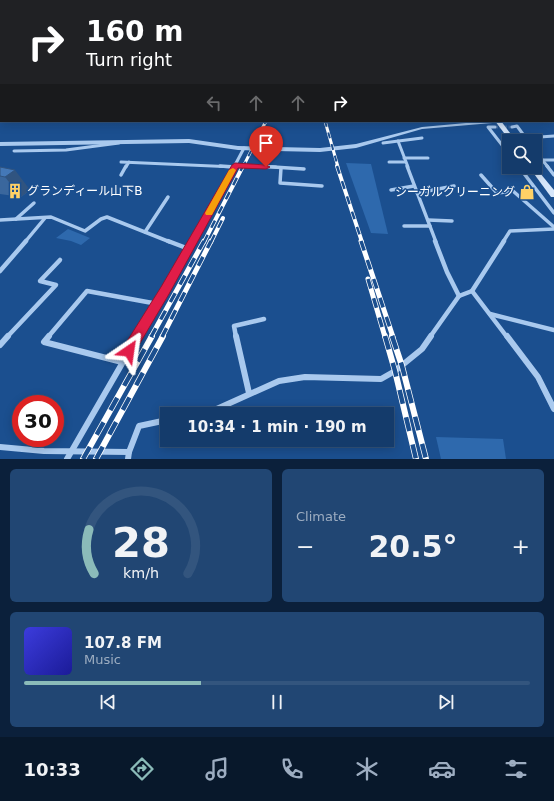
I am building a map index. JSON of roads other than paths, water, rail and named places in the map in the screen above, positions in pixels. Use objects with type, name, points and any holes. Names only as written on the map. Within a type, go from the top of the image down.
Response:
[{"type":"main road","points":[[497,123],[507,134]]},
{"type":"main road","points":[[538,174],[554,195]]},
{"type":"street","points":[[0,144],[189,141],[244,148],[302,151],[339,149],[356,146],[422,128],[497,123]]},
{"type":"street","points":[[497,123],[488,127],[502,145]]},
{"type":"street","points":[[512,126],[517,126],[523,134]]},
{"type":"street","points":[[542,137],[554,136]]},
{"type":"street","points":[[383,143],[422,138]]},
{"type":"street","points":[[398,141],[447,272],[459,296]]},
{"type":"street","points":[[14,151],[42,151],[99,147],[129,142]]},
{"type":"street","points":[[67,459],[122,362],[158,304],[244,148]]},
{"type":"street","points":[[389,162],[428,158]]},
{"type":"street","points":[[542,160],[554,160]]},
{"type":"street","points":[[542,160],[554,175]]},
{"type":"street","points":[[121,162],[304,169]]},
{"type":"street","points":[[121,175],[129,162]]},
{"type":"street","points":[[281,168],[280,184],[322,186]]},
{"type":"street","points":[[524,174],[554,213]]},
{"type":"street","points":[[481,175],[497,193],[513,191],[554,228]]},
{"type":"street","points":[[391,190],[414,186]]},
{"type":"street","points":[[417,193],[454,186]]},
{"type":"street","points":[[145,232],[168,197]]},
{"type":"street","points":[[16,219],[34,203]]},
{"type":"street","points":[[0,220],[51,217],[85,231],[101,219],[107,218],[189,249]]},
{"type":"street","points":[[0,271],[45,218]]},
{"type":"street","points":[[428,220],[452,221]]},
{"type":"street","points":[[404,226],[430,226]]},
{"type":"street","points":[[220,407],[279,381],[306,377],[381,379],[395,371],[422,349],[459,296],[472,291],[510,231],[554,228]]},
{"type":"street","points":[[0,345],[56,285],[40,281],[60,260]]},
{"type":"street","points":[[122,362],[44,342],[87,291],[158,304]]},
{"type":"street","points":[[472,291],[538,377],[554,409]]},
{"type":"street","points":[[490,314],[554,330]]},
{"type":"street","points":[[249,393],[234,326],[264,319]]},
{"type":"street","points":[[0,447],[44,451],[129,455],[140,426],[160,422]]},
{"type":"tunnel","points":[[495,127],[512,127]]},
{"type":"railway","points":[[243,167],[266,122]]},
{"type":"railway","points":[[325,122],[338,167]]},
{"type":"railway","points":[[204,242],[243,166]]},
{"type":"railway","points":[[337,166],[362,242]]},
{"type":"railway","points":[[211,242],[223,218]]},
{"type":"railway","points":[[151,337],[204,241]]},
{"type":"railway","points":[[162,337],[211,241]]},
{"type":"railway","points":[[361,241],[393,337]]},
{"type":"railway","points":[[368,279],[385,337]]},
{"type":"railway","points":[[83,459],[152,336]]},
{"type":"railway","points":[[96,459],[163,336]]},
{"type":"railway","points":[[385,336],[416,459]]},
{"type":"railway","points":[[392,336],[402,366],[426,459]]},
{"type":"place","name":"グランディール山下B","points":[[15,191]]},
{"type":"place","name":"シーガルクリーニング","points":[[527,192]]}]
